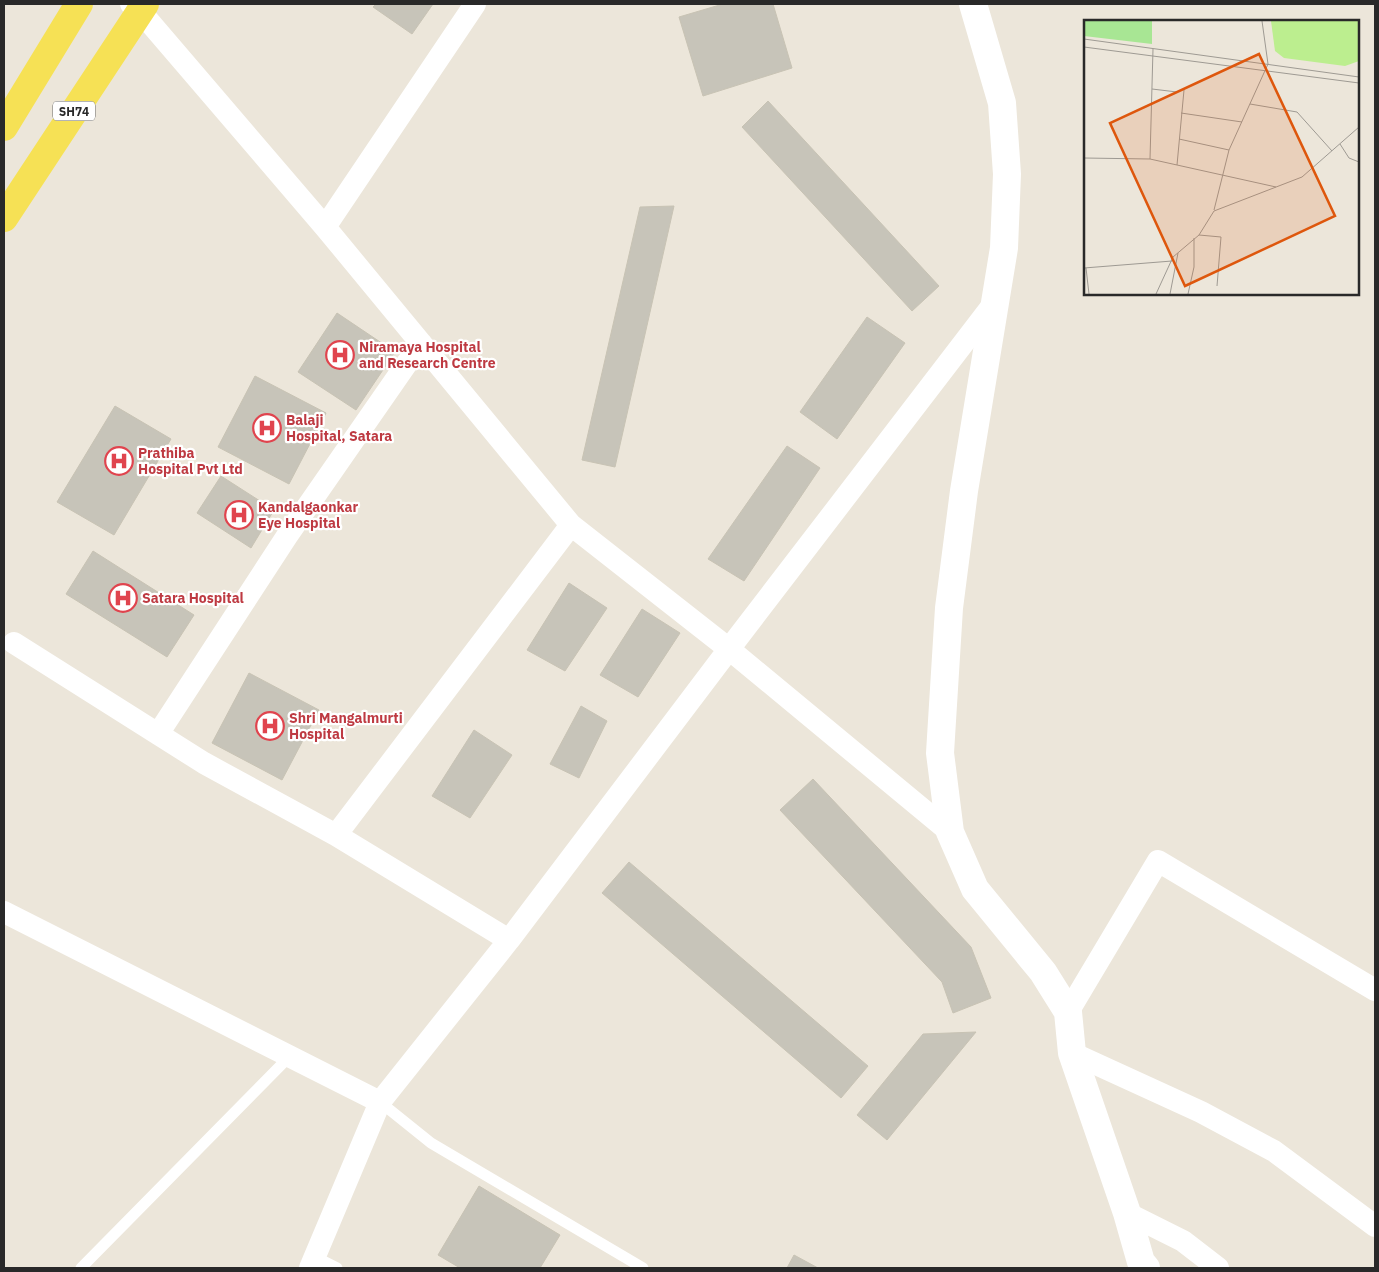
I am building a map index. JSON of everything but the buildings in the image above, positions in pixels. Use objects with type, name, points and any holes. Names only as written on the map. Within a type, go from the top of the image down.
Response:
[{"type":"main road","points":[[4,127],[79,4]]},
{"type":"main road","name":"SH74","points":[[4,218],[139,6]]},
{"type":"street","points":[[325,226],[475,4]]},
{"type":"street","points":[[973,4],[1002,103],[1007,174],[1004,248],[964,491],[949,608],[940,752],[950,832],[975,889],[1043,972],[1068,1012],[1072,1053],[1127,1213],[1141,1262],[1146,1268]]},
{"type":"street","points":[[139,6],[325,226],[571,525],[729,649],[950,832]]},
{"type":"street","points":[[312,1263],[380,1102],[509,940],[995,302]]},
{"type":"street","points":[[158,734],[287,536],[421,343]]},
{"type":"street","points":[[336,835],[571,525]]},
{"type":"street","points":[[14,643],[204,763],[336,835],[509,940]]},
{"type":"street","points":[[1068,1012],[1158,861],[1375,990]]},
{"type":"street","points":[[4,912],[380,1102]]},
{"type":"street","points":[[1072,1053],[1201,1112],[1274,1151],[1375,1226]]},
{"type":"street","points":[[1127,1213],[1183,1241],[1218,1268]]},
{"type":"lane","points":[[80,1268],[289,1057]]},
{"type":"lane","points":[[380,1102],[432,1143],[643,1268]]},
{"type":"lane","points":[[312,1263],[337,1268]]},
{"type":"place","name":"Niramaya Hospital and Research Centre","points":[[340,355]]},
{"type":"place","name":"Balaji Hospital, Satara","points":[[267,428]]},
{"type":"place","name":"Prathiba Hospital Pvt Ltd","points":[[119,461]]},
{"type":"place","name":"Kandalgaonkar Eye Hospital","points":[[239,515]]},
{"type":"place","name":"Satara Hospital","points":[[123,598]]},
{"type":"place","name":"Shri Mangalmurti Hospital","points":[[270,726]]}]
